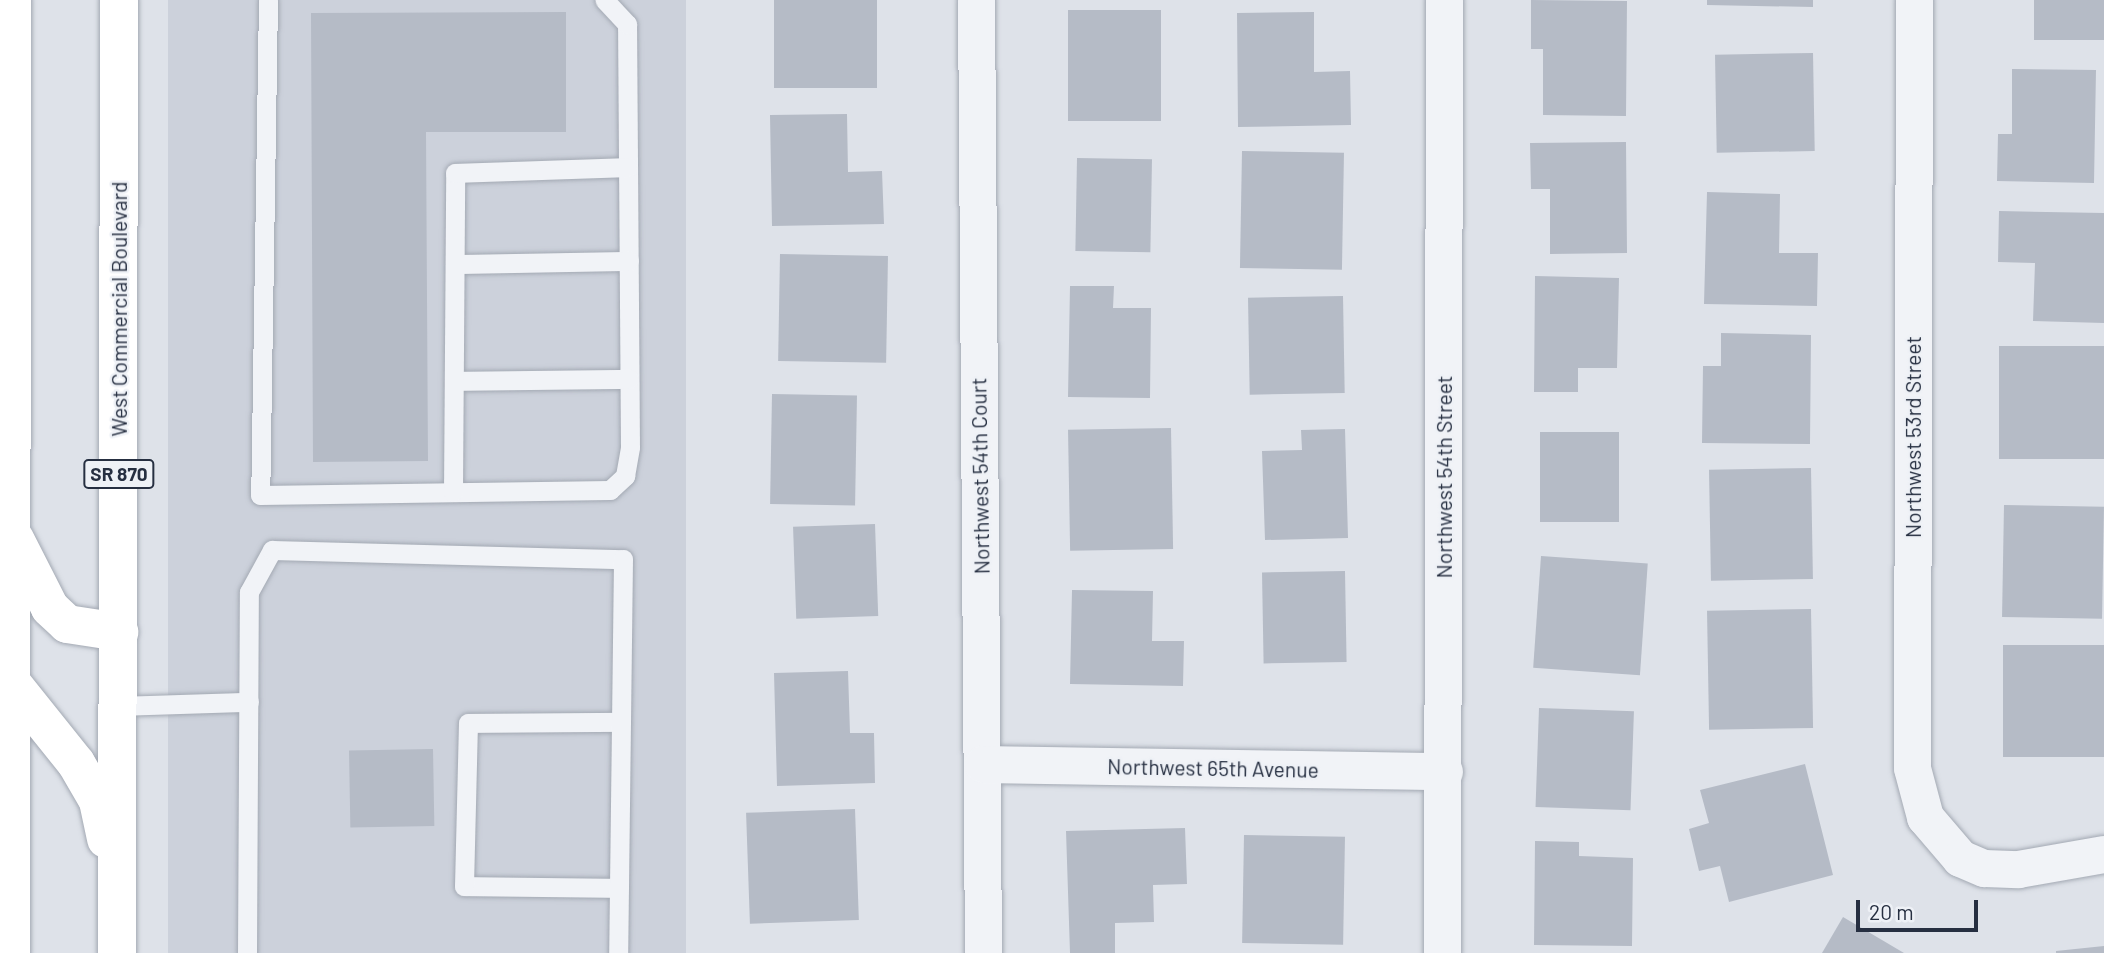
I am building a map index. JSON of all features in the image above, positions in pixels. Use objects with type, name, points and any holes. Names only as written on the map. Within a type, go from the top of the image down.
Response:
[{"type":"highway","points":[[10,953],[12,0]]},
{"type":"highway","name":"West Commercial Boulevard","points":[[117,953],[119,0]]},
{"type":"highway","points":[[11,530],[50,608],[67,624],[119,632]]},
{"type":"highway","points":[[11,682],[98,801],[116,889]]},
{"type":"street","name":"Northwest 54th Court","points":[[976,0],[983,764],[982,953]]},
{"type":"street","name":"Northwest 54th Street","points":[[1442,953],[1444,0]]},
{"type":"street","name":"Northwest 53rd Street","points":[[1914,0],[1912,768],[1925,817],[1960,858],[1984,868],[2018,869],[2104,854]]},
{"type":"street","name":"Northwest 65th Avenue","points":[[983,764],[1444,771]]},
{"type":"lane","points":[[268,0],[260,495],[610,490],[625,476],[630,447],[627,24],[605,0]]},
{"type":"lane","points":[[453,492],[456,173],[628,167]]},
{"type":"lane","points":[[455,264],[629,261]]},
{"type":"lane","points":[[454,381],[629,379]]},
{"type":"lane","points":[[247,953],[249,592],[272,550],[623,559],[618,953]]},
{"type":"lane","points":[[119,706],[249,702]]},
{"type":"lane","points":[[619,888],[464,887],[468,723],[621,722]]},
{"type":"shaded area","points":[[168,0],[686,0],[686,953],[168,953]]},
{"type":"building","points":[[774,0],[877,0],[877,88],[774,88]]},
{"type":"building","points":[[1531,0],[1627,1],[1626,116],[1543,115],[1543,49],[1531,49]]},
{"type":"building","points":[[1707,0],[1813,0],[1813,7],[1707,5]]},
{"type":"building","points":[[2034,0],[2104,0],[2104,40],[2034,40]]},
{"type":"building","points":[[1068,10],[1161,10],[1161,121],[1068,121]]},
{"type":"building","points":[[566,12],[566,132],[426,132],[428,461],[313,462],[311,13]]},
{"type":"building","points":[[1314,12],[1314,72],[1350,71],[1351,125],[1238,127],[1237,13]]},
{"type":"building","points":[[1813,53],[1815,151],[1717,153],[1715,55]]},
{"type":"building","points":[[2012,69],[2096,70],[2094,183],[1997,181],[1998,134],[2012,134]]},
{"type":"building","points":[[847,114],[848,172],[882,171],[884,224],[772,226],[770,115]]},
{"type":"building","points":[[1626,142],[1627,253],[1550,254],[1550,189],[1531,189],[1530,143]]},
{"type":"building","points":[[1242,151],[1344,153],[1342,270],[1240,268]]},
{"type":"building","points":[[1077,158],[1152,159],[1150,252],[1075,251]]},
{"type":"building","points":[[1707,192],[1780,194],[1779,253],[1818,253],[1817,306],[1704,304]]},
{"type":"building","points":[[1999,211],[2104,213],[2104,323],[2033,321],[2035,263],[1998,262]]},
{"type":"building","points":[[780,254],[888,256],[886,363],[778,361]]},
{"type":"building","points":[[1535,276],[1619,278],[1617,368],[1578,368],[1578,392],[1534,392]]},
{"type":"building","points":[[1070,286],[1114,286],[1113,308],[1151,308],[1150,398],[1068,397]]},
{"type":"building","points":[[1343,296],[1345,393],[1250,395],[1248,298]]},
{"type":"building","points":[[1721,333],[1811,335],[1810,444],[1702,443],[1703,366],[1721,366]]},
{"type":"building","points":[[1999,346],[2104,346],[2104,459],[1999,459]]},
{"type":"building","points":[[772,394],[857,395],[855,505],[770,504]]},
{"type":"building","points":[[1171,428],[1173,549],[1070,551],[1068,430]]},
{"type":"building","points":[[1345,429],[1348,538],[1265,540],[1262,451],[1302,450],[1301,430]]},
{"type":"building","points":[[1540,432],[1619,432],[1619,522],[1540,522]]},
{"type":"building","points":[[1811,468],[1813,579],[1711,581],[1709,470]]},
{"type":"building","points":[[2004,505],[2104,507],[2102,619],[2002,617]]},
{"type":"building","points":[[875,524],[878,616],[796,619],[793,527]]},
{"type":"building","points":[[1541,556],[1648,563],[1640,675],[1533,668]]},
{"type":"building","points":[[1345,571],[1347,662],[1264,663],[1262,572]]},
{"type":"building","points":[[1072,590],[1153,591],[1152,641],[1184,641],[1183,686],[1070,684]]},
{"type":"building","points":[[1811,609],[1813,728],[1709,730],[1707,611]]},
{"type":"building","points":[[2003,645],[2104,645],[2104,757],[2003,757]]},
{"type":"building","points":[[848,671],[850,733],[874,733],[875,783],[777,786],[774,673]]},
{"type":"building","points":[[1539,708],[1634,711],[1630,810],[1536,807]]},
{"type":"building","points":[[433,749],[434,826],[350,827],[349,750]]},
{"type":"building","points":[[1805,764],[1833,875],[1729,902],[1720,866],[1699,871],[1689,829],[1709,823],[1700,790]]},
{"type":"building","points":[[855,809],[859,920],[750,924],[746,813]]},
{"type":"building","points":[[1185,828],[1187,884],[1153,885],[1154,922],[1115,923],[1115,953],[1070,953],[1066,831]]},
{"type":"building","points":[[1244,835],[1345,837],[1343,945],[1242,943]]},
{"type":"building","points":[[1535,841],[1579,842],[1579,856],[1633,858],[1632,946],[1534,945]]},
{"type":"building","points":[[1843,917],[1904,953],[1822,953]]},
{"type":"building","points":[[2104,946],[2104,953],[2056,953],[2056,951]]}]
